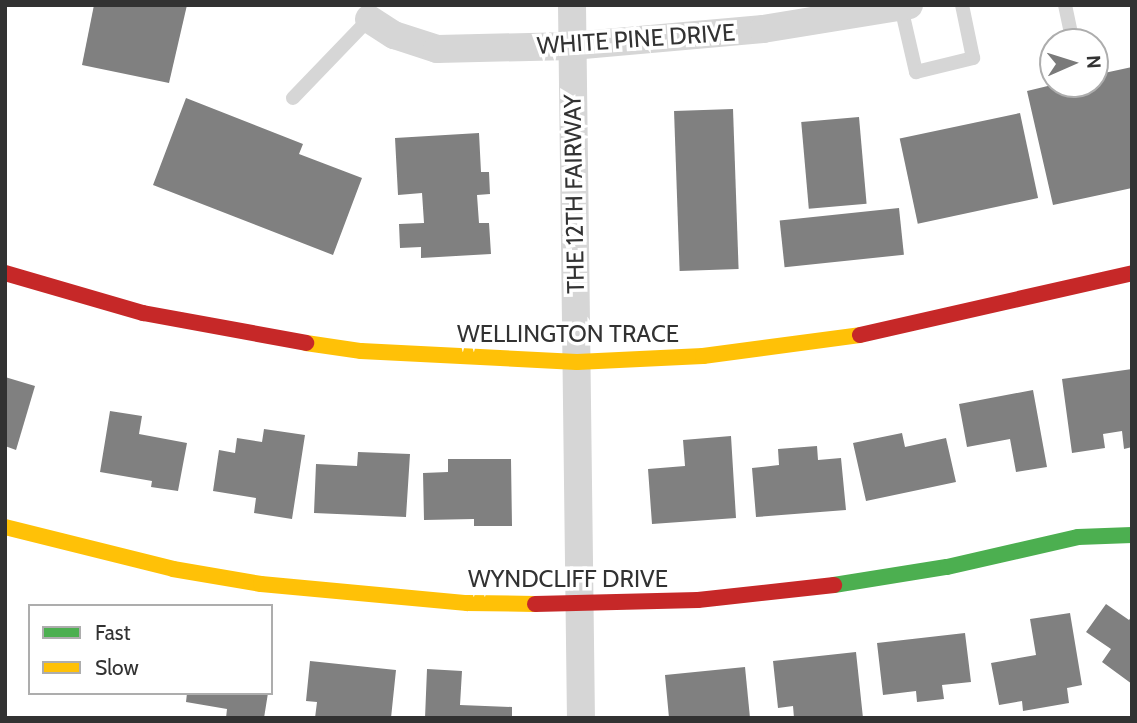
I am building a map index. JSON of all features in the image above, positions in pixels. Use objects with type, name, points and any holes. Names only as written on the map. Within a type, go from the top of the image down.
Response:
[{"type":"street","name":"THE 12TH FAIRWAY","points":[[572,5],[581,718]]},
{"type":"street","name":"WHITE PINE DRIVE","points":[[369,19],[404,39],[437,49],[572,46],[763,29],[905,6]]},
{"type":"street","name":"WELLINGTON TRACE","points":[[5,273],[143,313],[251,335],[361,351],[577,362],[703,356],[813,343],[922,324],[1132,273]]},
{"type":"street","name":"WYNDCLIFF DRIVE","points":[[5,527],[173,569],[261,584],[454,602],[580,605],[698,600],[830,586],[947,567],[1078,537],[1132,535]]},
{"type":"lane","points":[[905,6],[916,72],[972,58],[962,5]]},
{"type":"lane","points":[[1065,5],[1070,28]]},
{"type":"lane","points":[[293,98],[369,19]]},
{"type":"building","points":[[94,5],[187,5],[169,83],[82,65]]},
{"type":"building","points":[[1132,67],[1132,188],[1053,205],[1027,91],[1039,88],[1039,98],[1109,98],[1109,72]]},
{"type":"building","points":[[186,98],[303,144],[299,154],[362,178],[333,255],[153,185]]},
{"type":"building","points":[[733,109],[739,269],[680,271],[674,111]]},
{"type":"building","points":[[1020,113],[1038,198],[918,224],[900,139]]},
{"type":"building","points":[[859,117],[867,204],[809,209],[801,122]]},
{"type":"building","points":[[479,133],[481,172],[489,172],[490,194],[477,195],[479,223],[489,223],[491,254],[421,258],[421,247],[400,248],[399,224],[424,223],[422,193],[398,195],[395,138]]},
{"type":"building","points":[[899,208],[904,255],[785,267],[780,221]]},
{"type":"building","points":[[1132,369],[1132,447],[1124,449],[1122,431],[1103,434],[1105,448],[1072,453],[1062,379]]},
{"type":"building","points":[[5,377],[35,386],[16,450],[5,446]]},
{"type":"building","points":[[1033,390],[1047,467],[1016,472],[1010,439],[967,447],[959,404]]},
{"type":"building","points":[[110,411],[142,416],[139,434],[187,443],[178,491],[151,487],[152,481],[100,472]]},
{"type":"building","points":[[264,429],[305,435],[292,519],[254,513],[256,498],[213,491],[219,450],[235,453],[237,438],[262,442]]},
{"type":"building","points":[[902,433],[905,447],[946,438],[956,482],[866,501],[853,443]]},
{"type":"building","points":[[731,436],[736,518],[652,524],[648,469],[685,466],[683,440]]},
{"type":"building","points":[[817,446],[818,460],[841,458],[846,510],[756,517],[752,468],[779,465],[778,449]]},
{"type":"building","points":[[358,452],[410,454],[406,517],[314,513],[316,464],[357,466]]},
{"type":"building","points":[[448,459],[511,459],[512,526],[474,526],[474,519],[424,520],[423,473],[448,472]]},
{"type":"building","points":[[1106,604],[1129,620],[1132,616],[1132,684],[1102,662],[1111,649],[1086,632]]},
{"type":"building","points":[[1070,613],[1082,685],[1067,688],[1069,703],[1023,711],[1022,701],[999,705],[991,663],[1036,655],[1030,619]]},
{"type":"building","points":[[965,633],[971,682],[942,685],[944,699],[917,702],[916,691],[883,695],[877,643]]},
{"type":"building","points":[[856,652],[863,718],[794,718],[793,706],[778,708],[773,661]]},
{"type":"building","points":[[310,661],[396,670],[391,718],[315,718],[317,702],[306,701]]},
{"type":"building","points":[[745,667],[750,718],[669,718],[665,675]]},
{"type":"building","points":[[427,669],[462,671],[460,705],[512,707],[512,718],[425,718]]},
{"type":"building","points":[[187,695],[268,695],[264,718],[226,718],[227,709],[186,702]]},
{"type":"traffic: fast","points":[[834,585],[947,567],[1078,537],[1132,535]]},
{"type":"traffic: slow","points":[[306,343],[361,351],[577,362],[703,356],[860,335]]},
{"type":"traffic: slow","points":[[5,527],[173,569],[261,584],[467,603],[535,604]]},
{"type":"traffic: jam","points":[[5,273],[143,313],[306,343]]},
{"type":"traffic: jam","points":[[860,335],[1132,273]]},
{"type":"traffic: jam","points":[[535,604],[698,600],[834,585]]}]
